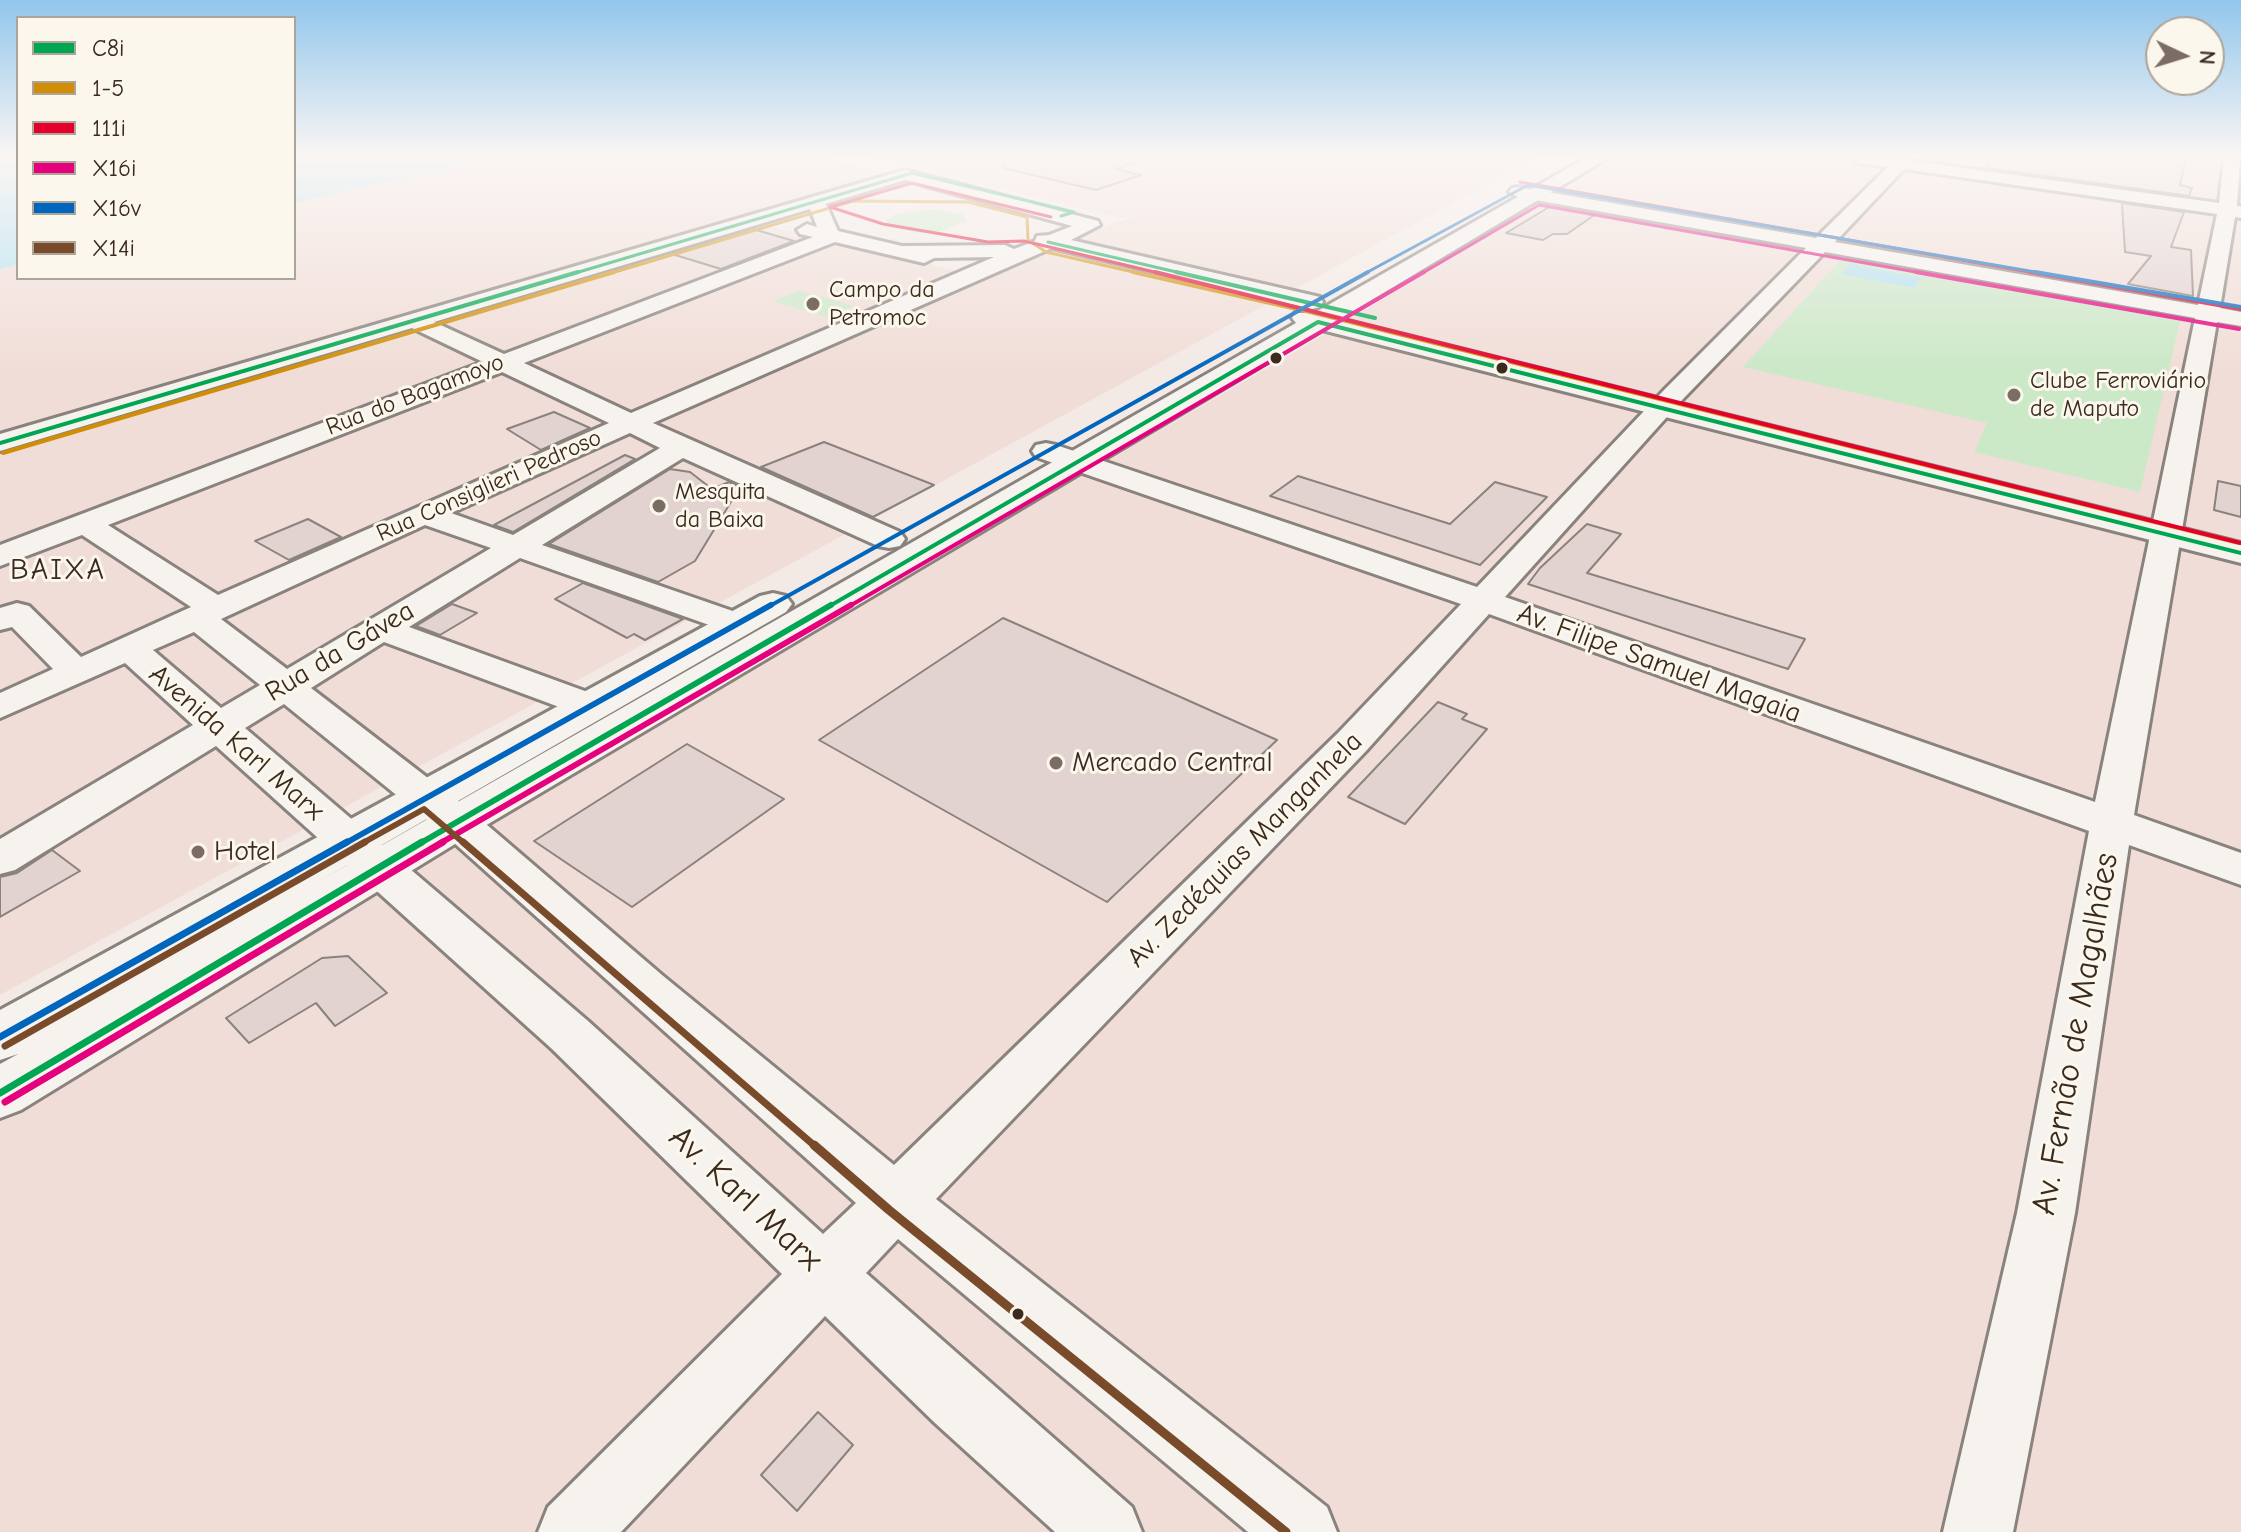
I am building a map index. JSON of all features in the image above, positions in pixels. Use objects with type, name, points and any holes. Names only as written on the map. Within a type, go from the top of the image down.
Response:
[{"type":"main road","points":[[0,1093],[441,809],[1462,229]]},
{"type":"main road","points":[[1315,312],[2168,525],[2241,553]]},
{"type":"main road","points":[[1668,401],[1889,465],[2168,525],[2241,533]]},
{"type":"main road","points":[[441,809],[591,706],[889,539],[1061,457]]},
{"type":"main road","points":[[0,1037],[364,856]]},
{"type":"street","points":[[0,443],[723,229]]},
{"type":"street","name":"Rua do Bagamoyo","points":[[0,556],[500,362],[794,229]]},
{"type":"street","points":[[858,229],[906,246],[984,261]]},
{"type":"street","points":[[866,229],[906,246],[973,229]]},
{"type":"street","points":[[1014,229],[1036,243],[1315,312]]},
{"type":"street","points":[[1036,243],[1038,229]]},
{"type":"street","name":"Rua Consiglieri Pedroso","points":[[0,707],[424,514],[634,423],[984,261],[1077,229]]},
{"type":"street","points":[[1761,229],[2208,307],[2241,307]]},
{"type":"street","name":"Av. Zedéquias Manganhela","points":[[573,1532],[824,1274],[1352,742],[1668,401],[1838,229]]},
{"type":"street","name":"Av. Fernão de Magalhães","points":[[1978,1532],[2046,1213],[2111,825],[2208,307],[2229,229]]},
{"type":"street","points":[[2208,307],[2241,319]]},
{"type":"street","points":[[417,322],[681,447],[889,539]]},
{"type":"street","name":"Rua da Gávea","points":[[0,859],[681,447]]},
{"type":"street","name":"Av. Filipe Samuel Magaia","points":[[1061,457],[1484,601],[2241,869]]},
{"type":"street","points":[[424,514],[738,624]]},
{"type":"street","points":[[84,523],[206,612],[287,685],[441,809],[896,1202],[1302,1532]]},
{"type":"street","points":[[0,620],[17,613],[76,672]]},
{"type":"street","points":[[379,628],[591,706]]},
{"type":"street","name":"Avenida Karl Marx","points":[[129,648],[364,856]]},
{"type":"street","name":"Av. Karl Marx","points":[[364,856],[570,1035],[958,1400],[1107,1532]]},
{"type":"shaded area","points":[[296,229],[781,229],[980,276],[1099,229],[1404,229],[0,995],[0,269],[16,265],[16,280],[296,280]]},
{"type":"shaded area","points":[[1498,229],[2241,229],[2241,1532],[0,1532],[0,1109],[1320,337]]},
{"type":"green space","points":[[902,229],[945,229],[939,232],[918,233]]},
{"type":"green space","name":"Clube Ferroviário de Maputo","points":[[1844,256],[2181,317],[2140,492],[1974,452],[1987,423],[1743,367]]},
{"type":"green space","name":"Campo da Petromoc","points":[[799,291],[854,306],[827,317],[773,301]]},
{"type":"water","points":[[0,229],[16,229],[16,265],[0,269]]},
{"type":"water","points":[[1850,264],[1922,278],[1914,288],[1841,274]]},
{"type":"building","points":[[751,229],[794,241],[721,269],[672,254]]},
{"type":"building","points":[[1512,229],[1574,229],[1567,234],[1553,234],[1543,240],[1506,233]]},
{"type":"building","points":[[2124,229],[2178,229],[2171,247],[2191,250],[2193,296],[2128,284],[2151,256],[2125,252]]},
{"type":"building","points":[[554,412],[590,428],[541,450],[507,429]]},
{"type":"building","points":[[824,442],[934,485],[873,517],[761,467]]},
{"type":"building","points":[[625,455],[635,459],[513,532],[494,525]]},
{"type":"building","points":[[670,469],[690,472],[712,489],[729,482],[740,487],[695,561],[658,582],[549,544]]},
{"type":"building","points":[[1298,476],[1450,524],[1495,482],[1547,497],[1480,565],[1270,496]]},
{"type":"building","points":[[2218,481],[2241,486],[2241,517],[2214,510]]},
{"type":"building","points":[[308,519],[341,537],[289,560],[255,541]]},
{"type":"building","points":[[1587,524],[1621,534],[1587,573],[1805,639],[1788,669],[1528,584],[1540,568]]},
{"type":"building","points":[[583,583],[683,619],[645,640],[634,634],[627,638],[555,599]]},
{"type":"building","points":[[452,604],[477,613],[440,635],[416,626]]},
{"type":"building","name":"Mercado Central","points":[[1003,618],[1277,740],[1107,902],[819,740]]},
{"type":"building","points":[[1438,702],[1467,714],[1462,719],[1487,729],[1405,824],[1348,797]]},
{"type":"building","points":[[687,744],[784,799],[632,907],[534,841]]},
{"type":"building","points":[[52,850],[80,871],[0,917],[0,877],[17,873]]},
{"type":"building","points":[[348,956],[387,993],[335,1026],[316,1003],[249,1043],[226,1018],[322,958]]},
{"type":"building","points":[[818,1412],[853,1445],[797,1511],[761,1475]]},
{"type":"transit line","name":"C8i","points":[[0,443],[721,229]]},
{"type":"transit line","name":"1-5","points":[[3,453],[757,229]]},
{"type":"transit line","name":"111i","points":[[915,229],[988,242],[1024,241],[1144,269],[2241,543]]},
{"type":"transit line","name":"1-5","points":[[1028,229],[1028,240],[1046,252],[1310,312],[2239,543]]},
{"type":"transit line","name":"X16v","points":[[0,1037],[1446,229]]},
{"type":"transit line","name":"X16i","points":[[5,1102],[462,831],[1497,229]]},
{"type":"transit line","name":"X16i","points":[[1677,229],[2239,329]]},
{"type":"transit line","name":"X16v","points":[[1788,229],[2241,307]]},
{"type":"transit line","name":"111i","points":[[1790,229],[2241,309]]},
{"type":"transit line","name":"C8i","points":[[1048,242],[1375,318]]},
{"type":"transit line","name":"C8i","points":[[0,1093],[457,822],[1318,322],[2241,553]]},
{"type":"transit line","name":"X14i","points":[[5,1046],[424,809],[889,1210],[1286,1532]]},
{"type":"place","name":"Campo da Petromoc","points":[[813,304]]},
{"type":"place","name":"Clube Ferroviário de Maputo","points":[[2014,395]]},
{"type":"place","name":"Mesquita da Baixa","points":[[659,506]]},
{"type":"place","name":"Mercado Central","points":[[1056,763]]},
{"type":"place","name":"Hotel","points":[[198,852]]},
{"type":"district","name":"BAIXA","points":[[58,571]]}]
